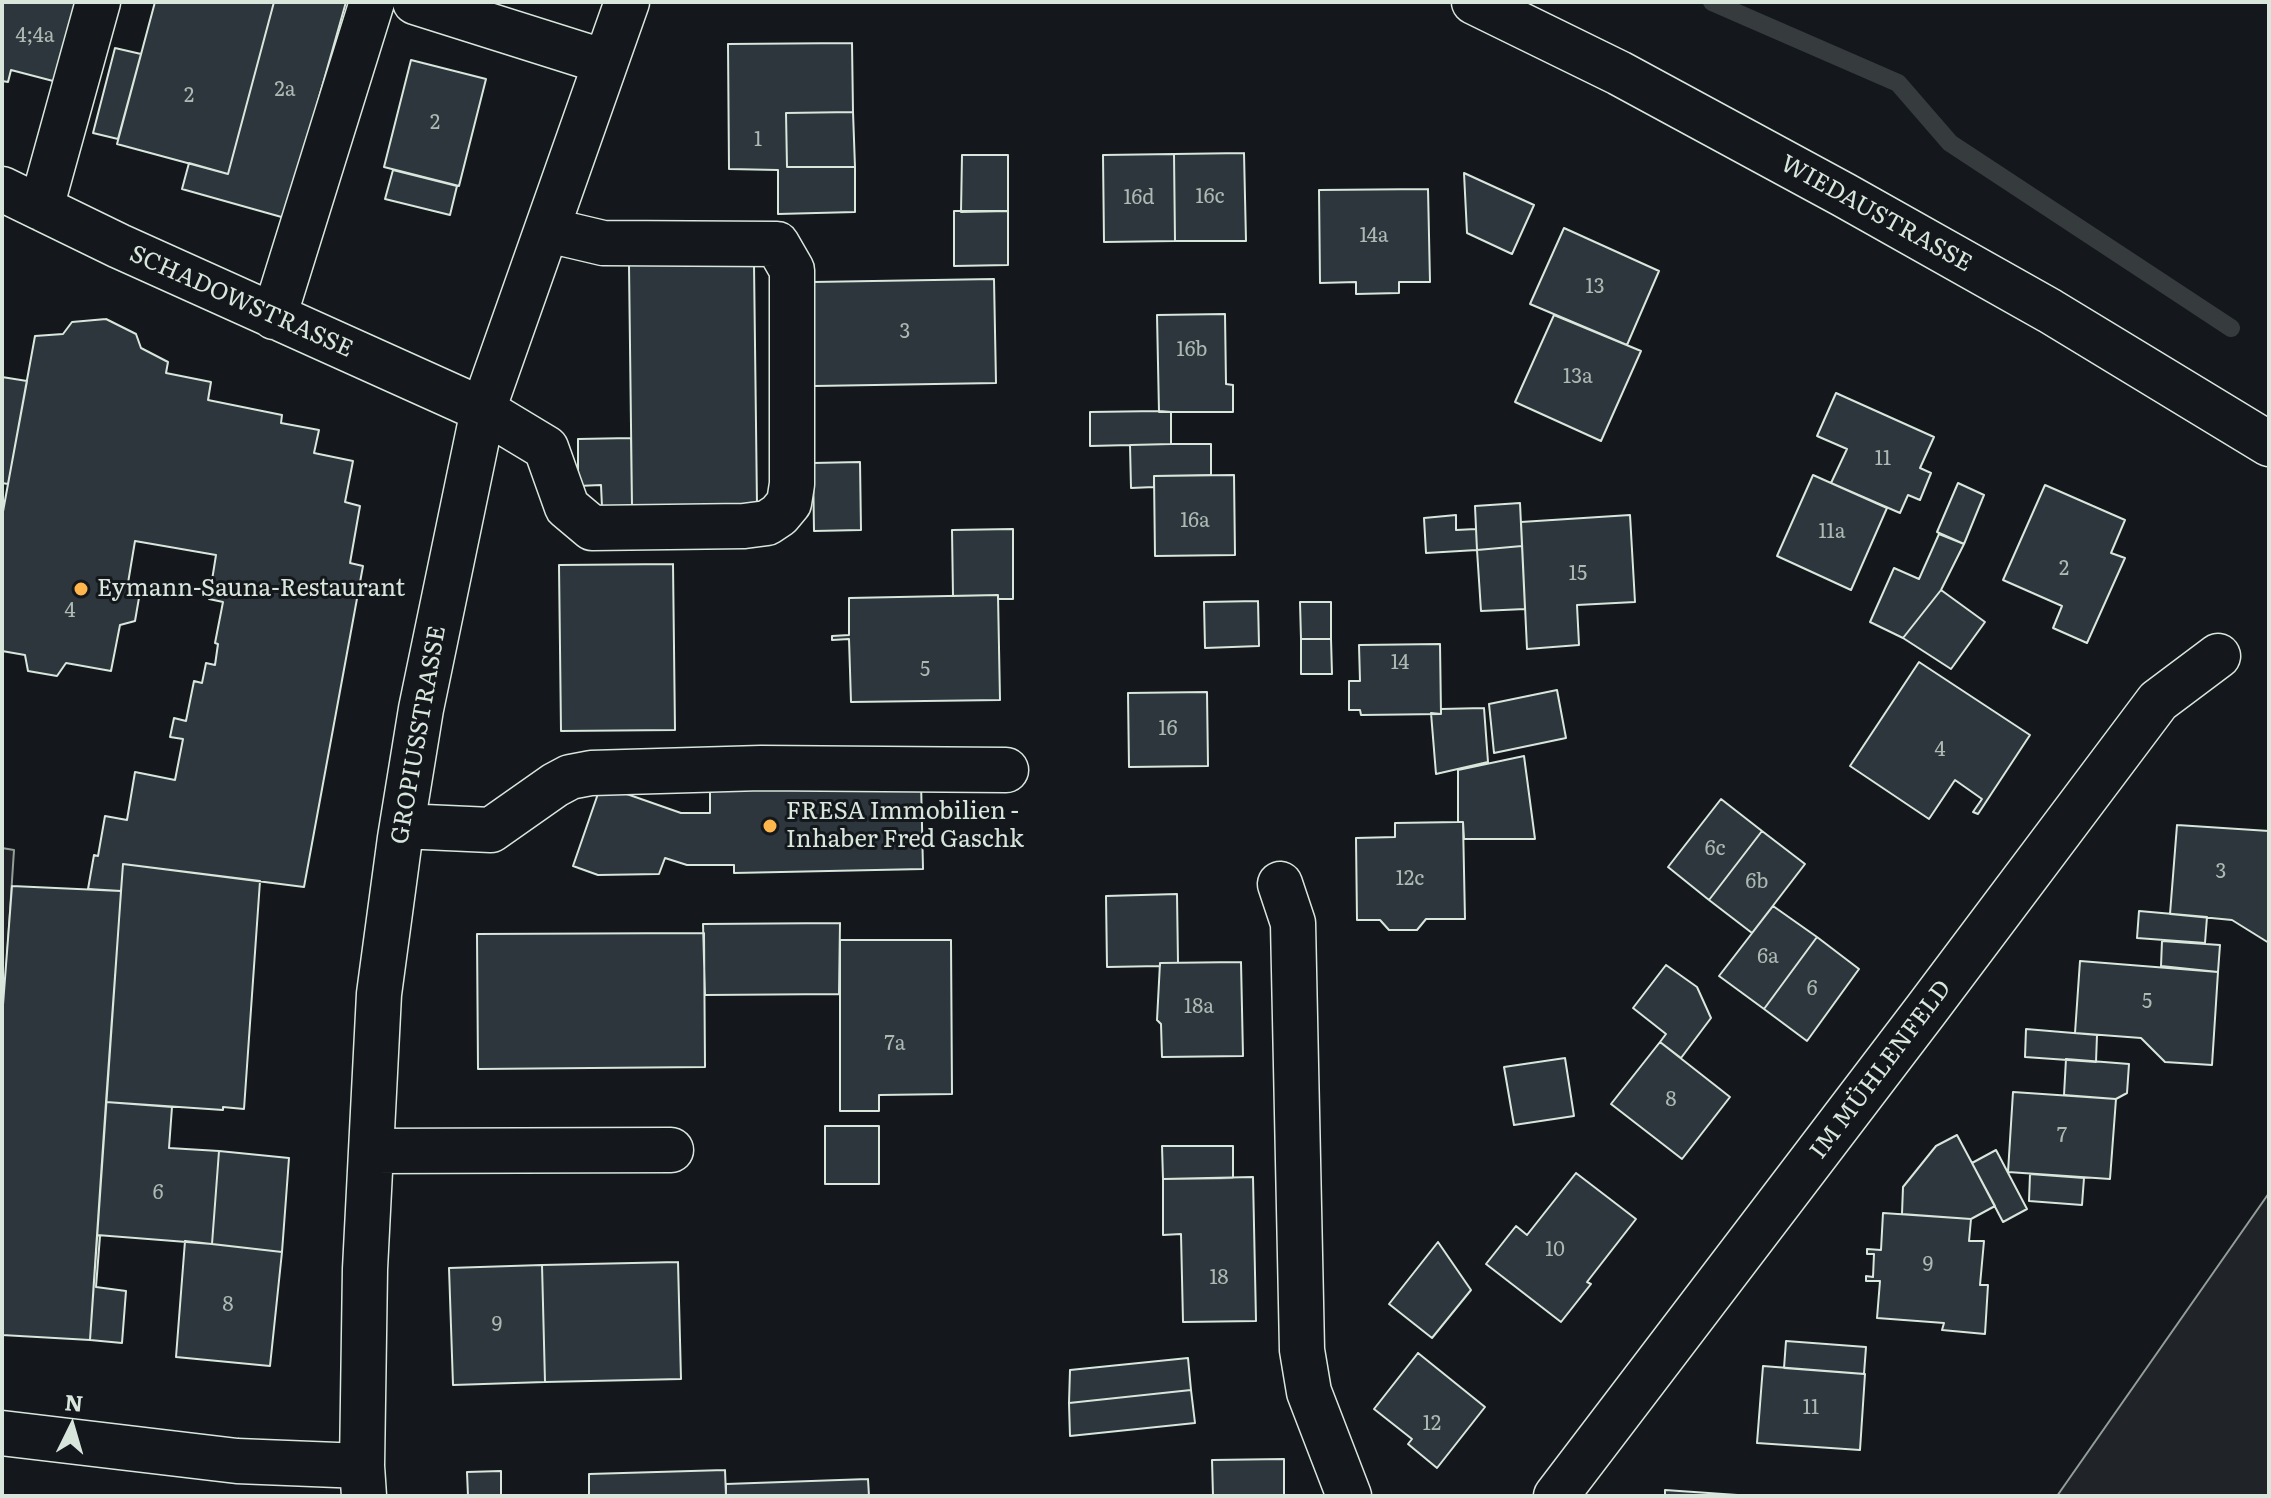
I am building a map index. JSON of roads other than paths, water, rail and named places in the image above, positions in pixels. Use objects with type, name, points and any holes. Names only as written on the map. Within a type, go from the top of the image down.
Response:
[{"type":"street","points":[[41,208],[98,2]]},
{"type":"street","points":[[274,317],[372,2]]},
{"type":"street","points":[[415,2],[517,18],[605,62]]},
{"type":"street","name":"GROPIUSSTRASSE","points":[[363,1481],[365,1269],[379,994],[421,709],[483,410],[627,2]]},
{"type":"street","name":"WIEDAUSTRASSE","points":[[1474,2],[1619,73],[1844,195],[2050,311],[2269,444]]},
{"type":"street","name":"SCHADOWSTRASSE","points":[[2,189],[274,317],[483,410],[546,448],[567,507],[592,528],[744,526],[767,523],[779,515],[789,503],[792,484],[792,270],[777,244],[603,243],[548,230]]},
{"type":"street","name":"IM MÜHLENFELD","points":[[1556,1496],[2158,701],[2218,656]]},
{"type":"street","points":[[402,826],[491,830],[555,785],[570,777],[591,773],[761,768],[1006,770]]},
{"type":"street","points":[[1280,884],[1293,923],[1302,1350],[1309,1392],[1349,1496]]},
{"type":"street","points":[[371,1151],[671,1150]]},
{"type":"street","points":[[2,1433],[237,1461],[363,1481]]},
{"type":"waterway","points":[[1712,2],[1898,83],[1950,143],[2231,328]]},
{"type":"place","name":"Eymann-Sauna-Restaurant","points":[[81,589]]},
{"type":"place","name":"FRESA Immobilien - Inhaber Fred Gaschk","points":[[770,826]]}]
